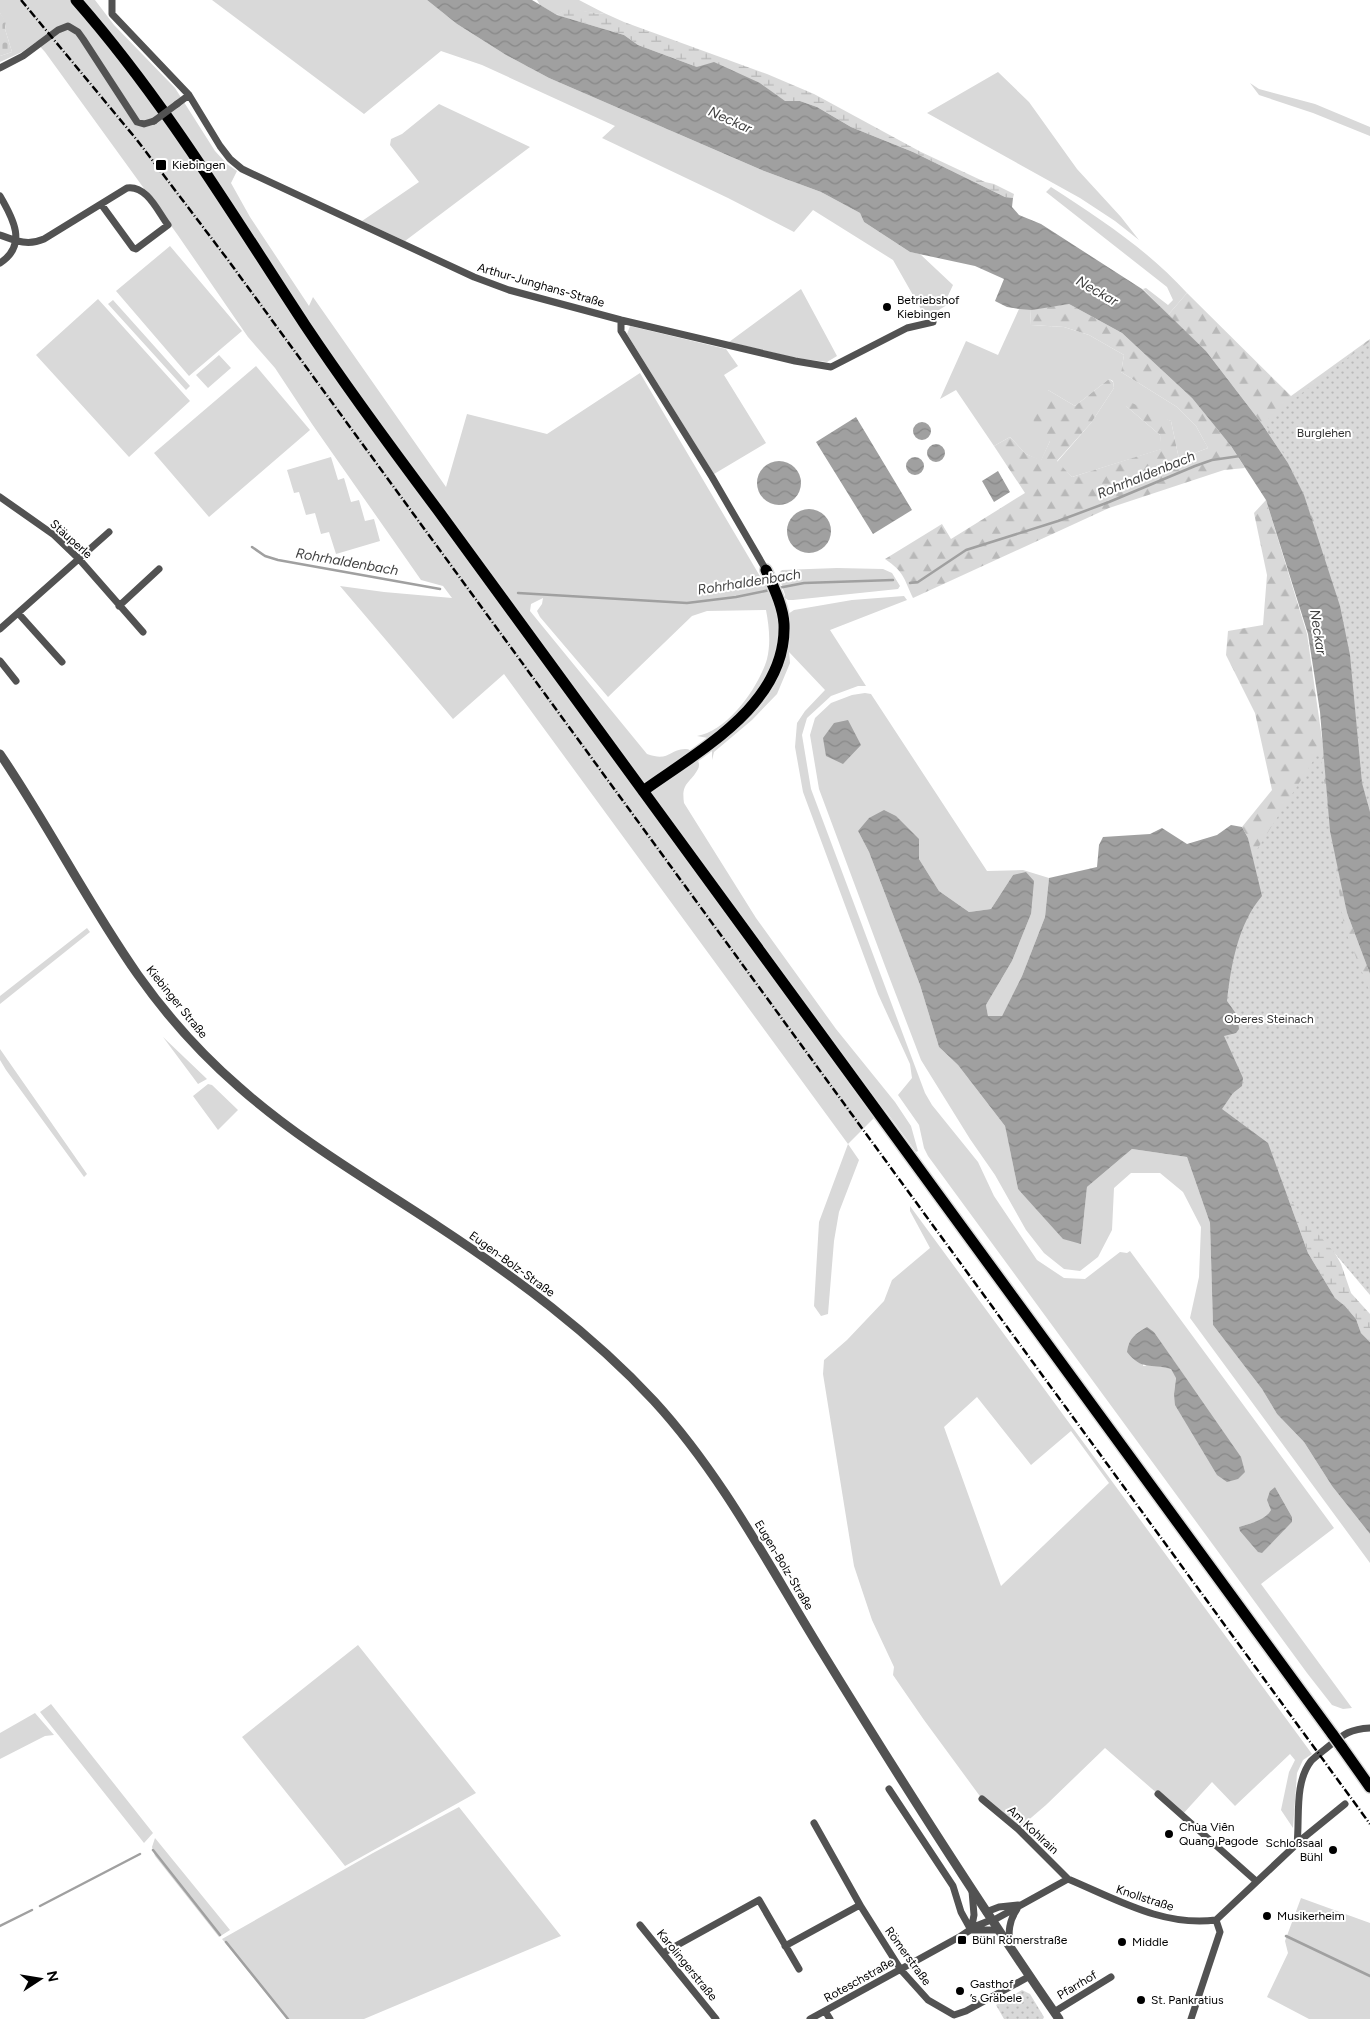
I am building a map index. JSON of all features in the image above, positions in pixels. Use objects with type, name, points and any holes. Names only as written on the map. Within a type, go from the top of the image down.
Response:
[{"type":"main road","points":[[76,0],[119,51],[171,121],[322,350],[643,790],[833,1055],[1370,1786]]},
{"type":"main road","points":[[643,790],[723,734],[746,713],[773,678],[781,655],[784,623],[768,574]]},
{"type":"street","name":"Arthur-Junghans-Straße","points":[[112,0],[112,14],[189,95],[220,146],[230,159],[242,169],[474,278],[508,290],[621,320],[795,361],[831,367],[908,328],[933,322]]},
{"type":"street","points":[[0,68],[23,56],[63,27],[74,29],[84,39],[137,122],[144,124],[154,120],[189,95]]},
{"type":"street","points":[[0,235],[33,243],[127,188],[135,187],[143,190],[168,225],[136,249],[133,248],[101,204]]},
{"type":"street","points":[[0,196],[14,223],[16,240],[9,257],[0,263]]},
{"type":"street","points":[[621,320],[621,331],[712,477],[768,574]]},
{"type":"street","name":"Stäuperle","points":[[0,497],[54,535],[79,559],[143,632]]},
{"type":"street","points":[[0,629],[109,532]]},
{"type":"street","points":[[119,606],[159,570]]},
{"type":"street","points":[[18,613],[62,662]]},
{"type":"street","points":[[0,661],[16,681]]},
{"type":"street","name":"Kiebinger Straße","points":[[0,754],[23,788],[118,946],[146,986],[183,1032],[217,1067],[268,1111],[401,1202]]},
{"type":"street","name":"Eugen-Bolz-Straße","points":[[401,1202],[497,1267],[571,1324],[625,1371],[678,1430],[726,1496],[879,1744],[997,1930],[1056,2015]]},
{"type":"street","points":[[1297,1844],[1301,1789],[1304,1774],[1312,1760],[1345,1733],[1370,1728]]},
{"type":"street","points":[[889,1789],[953,1886],[961,1912],[971,1930]]},
{"type":"street","points":[[1158,1794],[1256,1881]]},
{"type":"street","name":"Am Kohlrain","points":[[982,1799],[1018,1829],[1068,1879]]},
{"type":"street","points":[[1191,2019],[1220,1932],[1216,1920],[1297,1844],[1345,1804]]},
{"type":"street","name":"Römerstraße","points":[[814,1824],[860,1905],[901,1970],[928,2000],[954,2017],[1030,1976]]},
{"type":"street","points":[[990,1917],[1020,1905],[1068,1879]]},
{"type":"street","name":"Knollstraße","points":[[1068,1879],[1113,1900],[1174,1920],[1198,1922],[1216,1920]]},
{"type":"street","points":[[971,1930],[974,1915],[972,1890]]},
{"type":"street","points":[[663,1953],[759,1900],[799,1969]]},
{"type":"street","points":[[785,1946],[860,1905]]},
{"type":"street","points":[[990,1917],[999,1906],[1020,1905]]},
{"type":"street","points":[[1010,1947],[1009,1927],[1012,1916],[1020,1905]]},
{"type":"street","name":"Roteschstraße","points":[[810,2019],[901,1970],[990,1917]]},
{"type":"street","name":"Karolingerstraße","points":[[640,1925],[716,2019]]},
{"type":"street","name":"Roteschstraße","points":[[971,1930],[997,1930]]},
{"type":"street","name":"Pfarrhof","points":[[1056,2015],[1112,1977]]},
{"type":"street","points":[[825,2011],[830,2019]]},
{"type":"green space","points":[[0,0],[95,0],[114,25],[175,88],[215,151],[227,164],[237,171],[231,183],[250,217],[309,306],[313,297],[446,487],[467,414],[547,434],[640,373],[773,601],[778,632],[774,658],[764,684],[749,704],[724,726],[708,738],[697,736],[708,733],[730,717],[749,695],[757,682],[767,659],[769,647],[766,610],[707,611],[692,616],[608,697],[540,617],[537,611],[542,604],[543,598],[531,604],[530,611],[647,754],[660,757],[675,751],[688,749],[696,756],[699,766],[685,787],[684,803],[756,918],[836,1029],[895,1102],[911,1126],[918,1151],[916,1152],[885,1110],[882,1110],[848,1144],[504,674],[453,719],[340,586],[452,598],[443,586],[421,580],[275,368],[248,337],[177,234],[45,52],[36,42],[22,52],[0,62],[0,56],[12,52],[5,29],[5,22],[0,13]]},
{"type":"green space","points":[[212,0],[427,0],[457,24],[506,55],[549,78],[764,171],[821,192],[860,213],[864,222],[910,252],[920,254],[953,285],[946,300],[950,303],[926,318],[893,260],[813,210],[794,232],[728,198],[602,138],[615,126],[482,65],[441,51],[364,114]]},
{"type":"green space","points":[[537,0],[579,0],[604,13],[599,14],[569,9],[557,15],[540,5]]},
{"type":"green space","points":[[569,8],[599,14],[604,13],[767,74],[814,94],[921,152],[1014,194],[1013,198],[1005,197],[913,152],[851,127],[817,107],[800,101],[785,102],[760,83],[697,67],[638,45],[624,35],[557,15]]},
{"type":"green space","points":[[0,13],[6,21],[5,29],[12,52],[0,56]]},
{"type":"green space","points":[[998,72],[1029,102],[1077,169],[1121,217],[1139,240],[1115,221],[1080,198],[927,113]]},
{"type":"green space","points":[[1250,83],[1259,89],[1315,104],[1370,127],[1370,136],[1313,113],[1259,95]]},
{"type":"green space","points":[[439,104],[530,147],[405,241],[362,221],[419,182],[390,145],[391,139],[402,134]]},
{"type":"green space","points":[[1051,187],[1105,223],[1139,249],[1172,277],[1187,293],[1168,315],[1143,289],[1146,288],[1168,305],[1173,300],[1167,287],[1046,192]]},
{"type":"green space","points":[[170,246],[242,331],[189,376],[116,291]]},
{"type":"green space","points":[[801,289],[837,356],[827,362],[796,358],[729,342]]},
{"type":"green space","name":"Burglehen","points":[[1187,293],[1291,396],[1370,339],[1370,812],[1304,495],[1288,463],[1262,424],[1206,351],[1168,315]]},
{"type":"green space","points":[[98,299],[190,401],[129,457],[36,355]]},
{"type":"green space","points":[[113,300],[190,386],[186,390],[108,304]]},
{"type":"green space","points":[[1069,304],[1122,333],[1192,398],[1231,446],[1245,468],[1224,470],[1109,508],[913,598],[900,572],[885,559],[942,524],[951,539],[1025,493],[994,446],[1010,437],[1026,454],[1041,460],[1050,441],[1034,433],[1033,409],[1048,390],[1075,406],[1109,379],[1113,382],[1114,388],[1091,423],[1057,461],[1072,477],[1161,449],[1160,435],[1126,406],[1132,403],[1171,421],[1179,459],[1208,448],[1196,426],[1177,407],[1121,372],[1124,355],[1089,335],[1064,327],[1031,325],[1030,309]]},
{"type":"green space","points":[[1019,309],[1030,309],[1031,325],[1064,327],[1089,335],[1124,355],[1121,372],[1177,407],[1196,426],[1208,448],[1179,459],[1171,421],[1126,406],[1160,435],[1162,449],[1072,477],[1057,462],[1091,423],[1114,388],[1113,381],[1109,379],[1075,406],[1048,390],[1050,441],[1041,461],[1026,454],[1010,437],[994,446],[956,390],[940,399],[966,341],[998,355]]},
{"type":"green space","points":[[630,326],[726,349],[738,366],[724,375],[766,443],[714,474],[627,334]]},
{"type":"green space","name":"Burglehen","points":[[1370,341],[1370,842],[1360,797],[1344,641],[1320,535],[1289,463],[1264,422]]},
{"type":"green space","points":[[219,355],[231,368],[208,388],[196,375]]},
{"type":"green space","points":[[256,366],[310,430],[209,517],[154,453]]},
{"type":"green space","points":[[331,457],[338,480],[344,478],[351,502],[359,500],[365,521],[374,519],[380,541],[336,554],[329,532],[321,534],[315,513],[306,515],[299,492],[294,493],[287,470]]},
{"type":"green space","points":[[1266,500],[1307,634],[1347,913],[1370,974],[1370,1199],[1314,1166],[1248,838],[1242,827],[1272,790],[1255,713],[1226,655],[1228,631],[1263,625],[1267,575],[1254,513]]},
{"type":"green space","points":[[883,569],[892,573],[900,586],[898,589],[793,600],[785,598],[778,574],[782,570]]},
{"type":"green space","points":[[904,596],[907,600],[830,630],[866,686],[858,686],[831,696],[807,718],[802,735],[811,789],[925,1093],[932,1105],[978,1162],[994,1196],[1037,1260],[1064,1278],[1085,1279],[1120,1252],[1127,1253],[1130,1251],[1334,1528],[1261,1584],[1352,1708],[1343,1709],[1332,1705],[1307,1673],[928,1156],[924,1148],[919,1125],[898,1095],[912,1078],[910,1064],[878,994],[803,792],[795,747],[797,723],[805,711],[825,690],[789,652],[790,663],[777,694],[752,720],[714,752],[712,760],[712,749],[756,712],[774,687],[785,659],[788,644],[788,614],[794,610],[852,600]],"holes":[[[1147,1328],[1154,1332],[1189,1383],[1174,1394],[1176,1377],[1171,1369],[1157,1365],[1143,1366]],[[1275,1487],[1292,1517],[1292,1522],[1262,1552],[1239,1527],[1268,1516],[1271,1508],[1270,1491]]]},
{"type":"green space","points":[[871,694],[987,871],[1023,870],[1049,878],[1045,917],[1022,976],[1002,1016],[988,1016],[986,1005],[1012,961],[1031,914],[1013,875],[991,909],[969,912],[939,891],[919,859],[919,839],[858,831],[869,852],[920,985],[939,1047],[958,1065],[1005,1126],[1018,1189],[1081,1244],[1087,1187],[1132,1149],[1187,1157],[1210,1223],[1213,1325],[1262,1389],[1277,1414],[1304,1442],[1332,1486],[1370,1534],[1370,1563],[1190,1318],[1199,1277],[1201,1227],[1183,1192],[1160,1173],[1131,1173],[1114,1188],[1112,1230],[1098,1257],[1080,1271],[1064,1269],[1044,1253],[1026,1230],[995,1175],[970,1139],[921,1060],[819,789],[810,735],[815,718],[831,703],[852,695]]},
{"type":"green space","name":"Oberes Steinach","points":[[1320,750],[1344,927],[1370,992],[1370,1295],[1144,1028]]},
{"type":"green space","points":[[87,928],[90,932],[0,1004],[0,996]]},
{"type":"green space","points":[[163,1037],[207,1079],[198,1084]]},
{"type":"green space","points":[[0,1049],[87,1174],[84,1177],[6,1070],[0,1060]]},
{"type":"green space","points":[[208,1084],[212,1085],[238,1110],[218,1130],[193,1096]]},
{"type":"green space","points":[[1268,1143],[1313,1214],[1341,1264],[1351,1293],[1370,1314],[1370,1342],[1361,1333],[1356,1319],[1335,1298],[1308,1253]]},
{"type":"green space","points":[[848,1144],[859,1160],[839,1212],[834,1241],[828,1314],[821,1316],[814,1306],[819,1222]]},
{"type":"green space","points":[[910,1206],[1312,1754],[1303,1760],[1297,1773],[1293,1828],[1281,1810],[1289,1772],[1295,1760],[1290,1754],[1235,1806],[1212,1782],[1182,1815],[1105,1748],[1046,1805],[1018,1829],[982,1799],[893,1675],[894,1667],[872,1620],[854,1566],[823,1374],[824,1360],[847,1340],[884,1301],[892,1280],[930,1248],[910,1211]],"holes":[[[977,1397],[1031,1465],[1071,1431],[1109,1483],[1001,1586],[944,1427]]]},
{"type":"green space","points":[[358,1645],[476,1793],[345,1866],[242,1737]]},
{"type":"green space","points":[[51,1704],[153,1833],[144,1843],[40,1712]]},
{"type":"green space","points":[[35,1713],[54,1735],[45,1736],[0,1759],[0,1733]]},
{"type":"green space","points":[[459,1807],[561,1936],[364,2019],[287,2019],[222,1939],[373,1853]]},
{"type":"green space","points":[[155,1838],[230,1930],[219,1937],[155,1856],[152,1847]]},
{"type":"green space","points":[[1301,1898],[1370,1923],[1370,2019],[1309,2019],[1267,1997],[1288,1953],[1285,1941]]},
{"type":"green space","points":[[1022,1990],[1030,1994],[1044,2017],[1043,2019],[1004,2019],[996,2005]]},
{"type":"water","name":"Neckar","points":[[427,0],[532,0],[557,15],[624,35],[638,45],[697,67],[714,62],[760,83],[785,101],[800,101],[817,107],[851,127],[913,152],[1005,197],[1013,198],[1012,207],[1019,215],[1041,224],[1142,289],[1206,351],[1262,424],[1288,463],[1304,495],[1340,606],[1350,655],[1362,783],[1370,812],[1370,974],[1347,913],[1330,831],[1320,712],[1308,634],[1266,500],[1231,446],[1192,398],[1122,333],[1069,304],[1032,310],[1007,307],[995,301],[1004,279],[975,266],[910,252],[864,222],[860,213],[821,192],[764,171],[549,78],[506,55],[457,24]]},
{"type":"water","points":[[856,417],[912,510],[873,534],[816,442]]},
{"type":"water","points":[[922,422],[930,427],[931,431],[926,439],[922,440],[914,435],[913,431],[918,423]]},
{"type":"water","points":[[932,444],[940,444],[945,449],[943,460],[932,462],[927,457],[927,449]]},
{"type":"water","points":[[911,457],[919,457],[924,462],[922,473],[911,475],[906,470],[906,462]]},
{"type":"water","points":[[775,461],[783,461],[795,467],[801,483],[795,499],[783,505],[775,505],[763,499],[757,487],[757,479],[763,467]]},
{"type":"water","points":[[998,471],[1010,492],[994,502],[982,481]]},
{"type":"water","points":[[805,509],[813,509],[825,515],[831,531],[825,547],[813,553],[805,553],[793,547],[787,535],[787,527],[793,515]]},
{"type":"water","points":[[848,720],[861,745],[843,764],[826,756],[823,738],[834,723]]},
{"type":"water","points":[[884,810],[896,816],[919,839],[919,859],[939,891],[969,912],[991,909],[1013,875],[1026,872],[1034,881],[1031,914],[1012,961],[986,1005],[988,1016],[1002,1016],[1022,976],[1045,917],[1049,878],[1097,867],[1099,845],[1103,837],[1150,834],[1162,828],[1187,844],[1217,835],[1231,825],[1242,827],[1248,838],[1262,896],[1241,932],[1231,973],[1227,1001],[1237,1015],[1239,1029],[1236,1033],[1224,1036],[1243,1078],[1242,1086],[1233,1093],[1222,1109],[1268,1143],[1308,1253],[1335,1298],[1356,1319],[1361,1333],[1370,1342],[1370,1534],[1332,1486],[1304,1442],[1277,1414],[1262,1389],[1213,1325],[1210,1223],[1187,1157],[1132,1149],[1087,1187],[1081,1244],[1063,1239],[1018,1189],[1005,1126],[958,1065],[939,1047],[920,985],[869,852],[858,831],[869,818]]},
{"type":"water","points":[[1147,1327],[1154,1332],[1241,1457],[1245,1472],[1238,1479],[1227,1482],[1217,1475],[1175,1405],[1176,1378],[1171,1369],[1142,1364],[1132,1358],[1127,1352],[1133,1337]]},
{"type":"water","points":[[1275,1487],[1292,1517],[1292,1522],[1262,1553],[1258,1552],[1240,1531],[1239,1527],[1257,1521],[1269,1513],[1271,1510],[1267,1500],[1270,1491]]},
{"type":"waterway","name":"Rohrhaldenbach","points":[[910,583],[918,582],[966,550],[1058,521],[1212,460],[1240,456]]},
{"type":"waterway","name":"Rohrhaldenbach","points":[[252,547],[265,556],[278,560],[440,589]]},
{"type":"waterway","name":"Rohrhaldenbach","points":[[778,588],[804,583],[893,580]]},
{"type":"waterway","name":"Rohrhaldenbach","points":[[518,593],[687,603],[736,597],[770,590]]},
{"type":"waterway","points":[[153,1850],[220,1935]]},
{"type":"waterway","points":[[40,1906],[140,1854]]},
{"type":"waterway","points":[[0,1926],[32,1910]]},
{"type":"waterway","points":[[1286,1936],[1370,1976]]},
{"type":"waterway","points":[[226,1942],[288,2019]]},
{"type":"railway","points":[[21,0],[137,140],[228,260],[1370,1824]]},
{"type":"place","name":"Kiebingen","points":[[161,165]]},
{"type":"place","name":"Betriebshof Kiebingen","points":[[887,307]]},
{"type":"place","name":"Chùa Viên Quang Pagode","points":[[1169,1834]]},
{"type":"place","name":"Schloßsaal Bühl","points":[[1333,1850]]},
{"type":"place","name":"Musikerheim","points":[[1267,1916]]},
{"type":"place","name":"Bühl Römerstraße","points":[[962,1940]]},
{"type":"place","name":"Middle","points":[[1122,1942]]},
{"type":"place","name":"Gasthof ’s Gräbele","points":[[960,1991]]},
{"type":"place","name":"St. Pankratius","points":[[1141,2000]]}]
